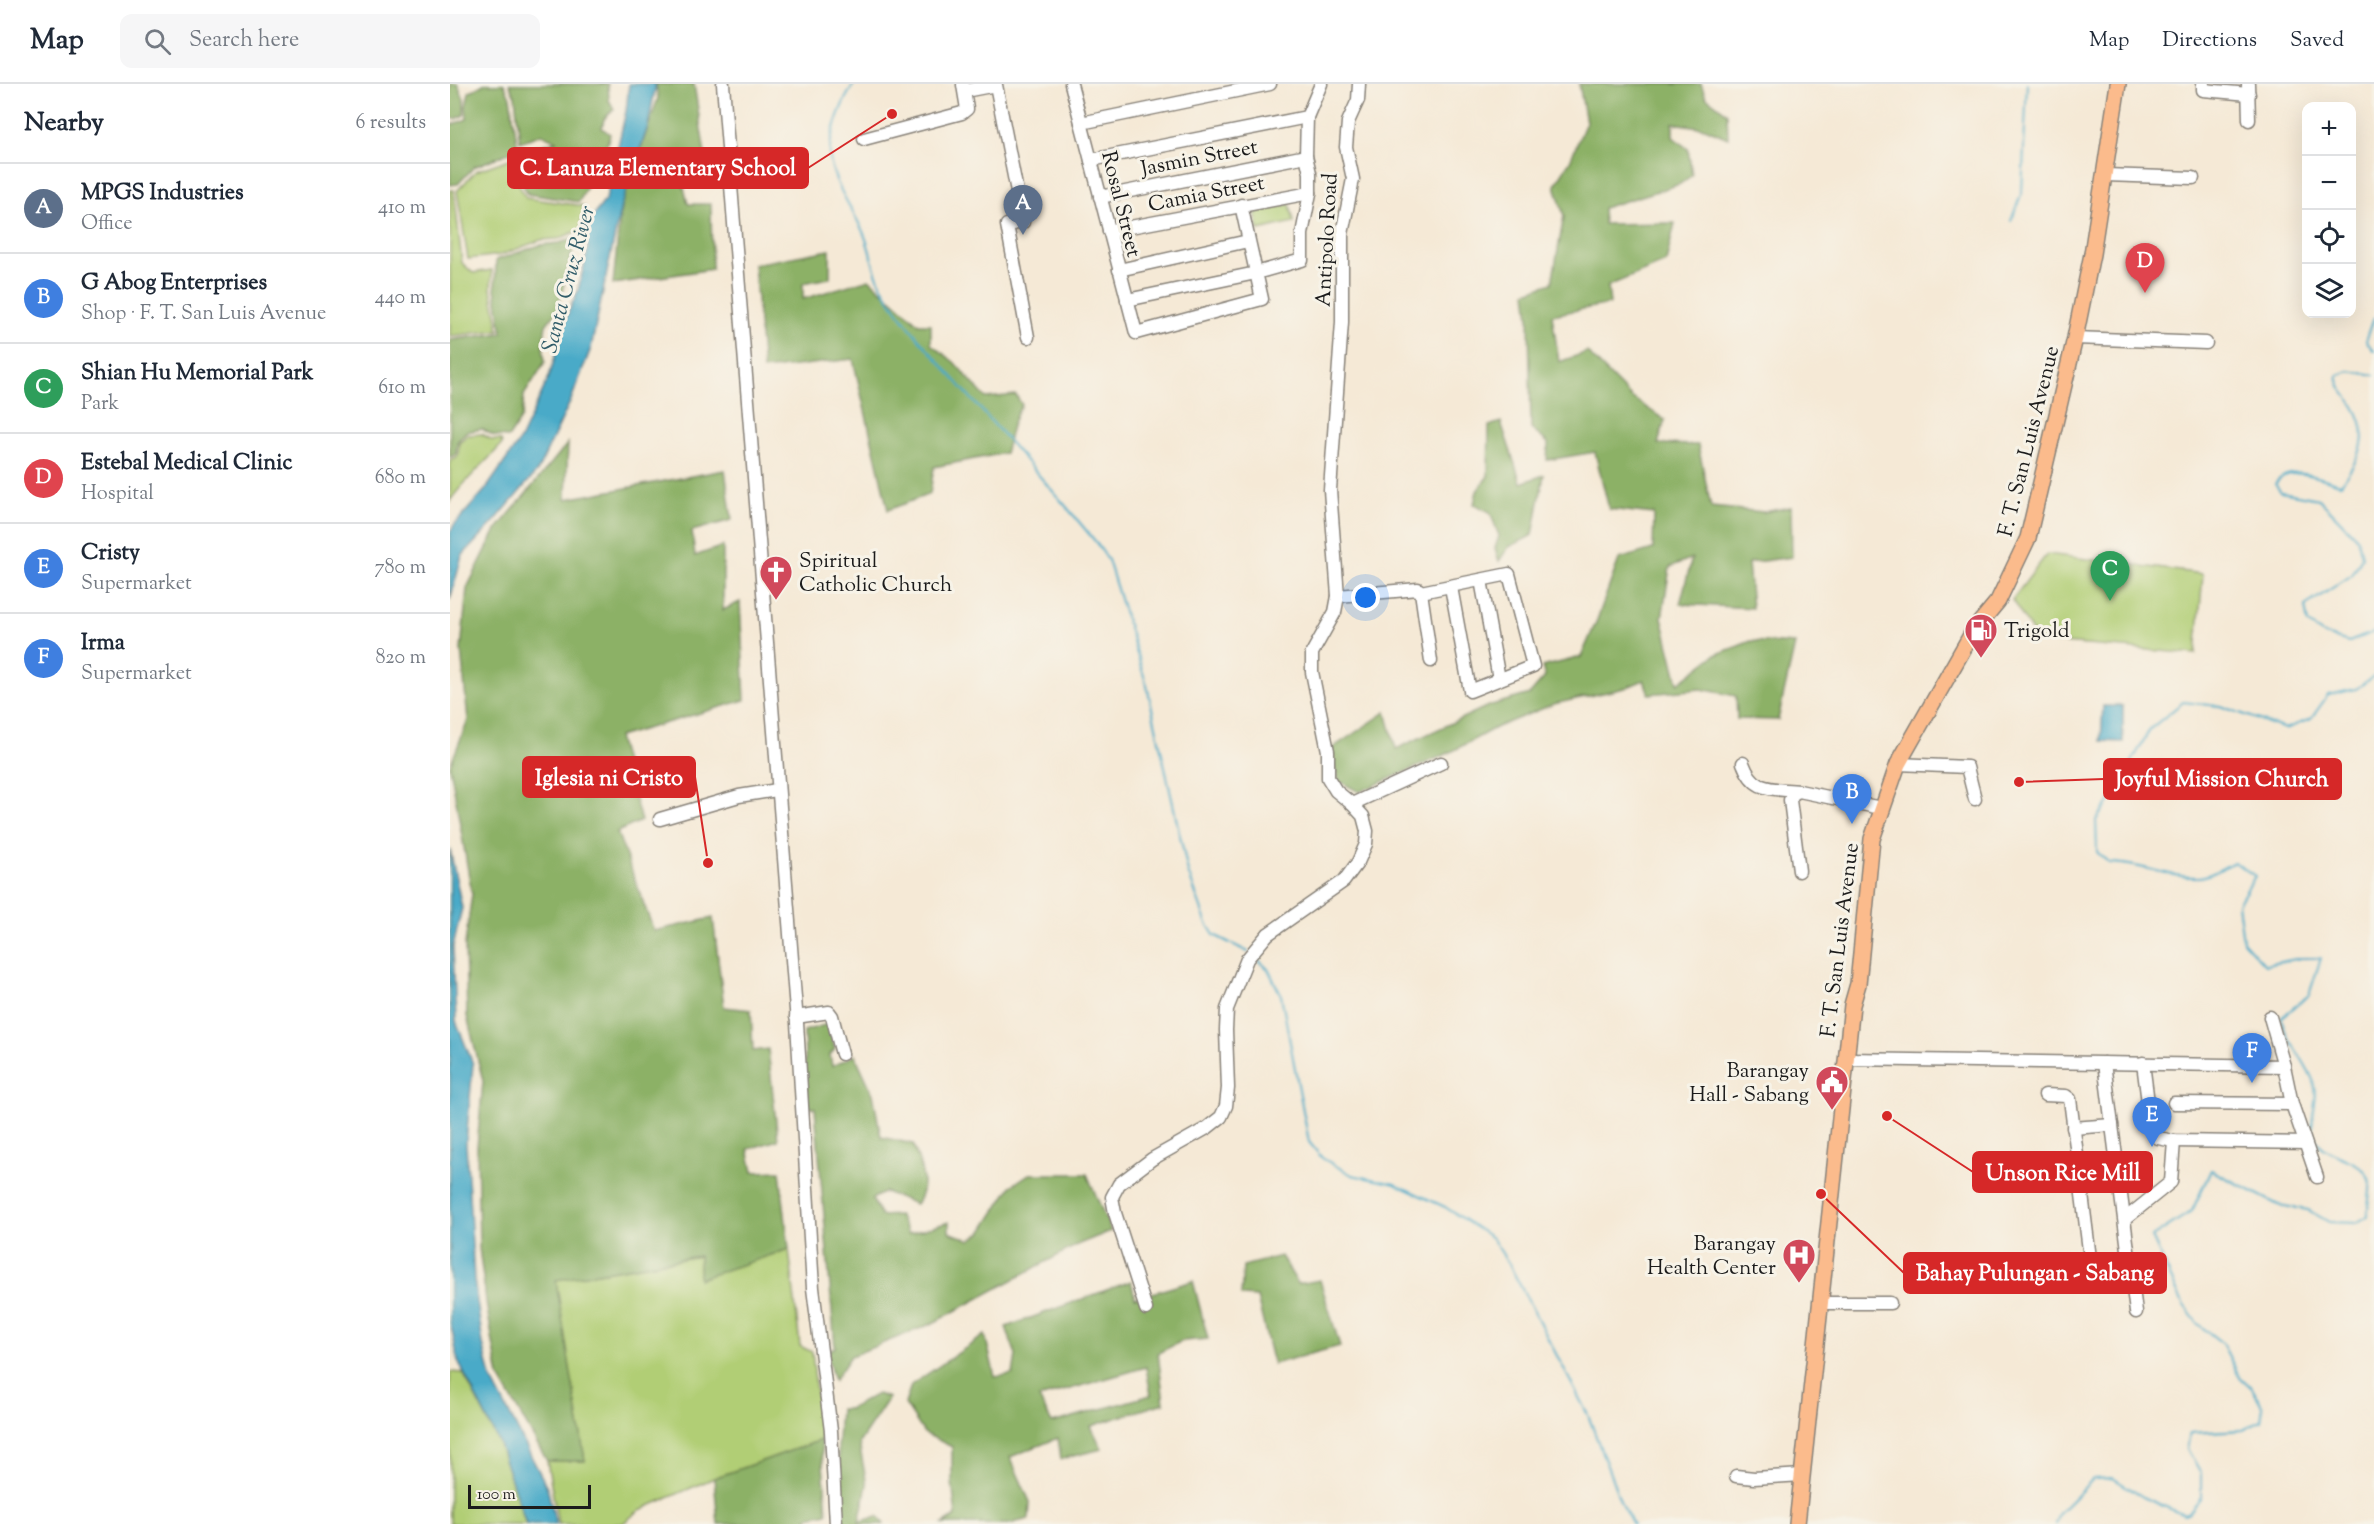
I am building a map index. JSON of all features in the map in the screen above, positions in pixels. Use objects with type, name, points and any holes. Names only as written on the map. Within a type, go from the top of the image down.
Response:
[{"type":"main road","name":"F. T. San Luis Avenue","points":[[1797,1524],[1846,1059],[1852,1005],[1858,984],[1872,839],[1898,764],[1974,630],[1998,601],[2025,546],[2075,338],[2092,254],[2118,84]]},
{"type":"street","points":[[723,84],[796,1017],[813,1288],[831,1431],[836,1524]]},
{"type":"street","points":[[1082,123],[1270,84]]},
{"type":"street","points":[[1127,300],[1256,273],[1302,260],[1302,234],[1310,193],[1310,173],[1306,156],[1307,117],[1321,84]]},
{"type":"street","name":"Antipolo Road","points":[[1338,596],[1330,490],[1342,322],[1342,234],[1353,179],[1347,147],[1348,122],[1358,100],[1359,84]]},
{"type":"street","points":[[2203,84],[2204,90],[2248,89],[2248,120]]},
{"type":"street","points":[[864,139],[962,113],[967,109],[964,88],[996,85],[1023,222],[1007,225],[1028,337]]},
{"type":"street","name":"Rosal Street","points":[[1075,85],[1100,197],[1136,333],[1262,299],[1256,273]]},
{"type":"street","points":[[1091,160],[1307,117]]},
{"type":"street","name":"Jasmin Street","points":[[1100,197],[1306,156]]},
{"type":"street","points":[[2105,175],[2193,178]]},
{"type":"street","name":"Camia Street","points":[[1109,231],[1310,193]]},
{"type":"street","points":[[1242,205],[1256,273]]},
{"type":"street","points":[[1119,270],[1248,241]]},
{"type":"street","points":[[2075,338],[2206,343]]},
{"type":"street","points":[[1146,1309],[1112,1197],[1119,1184],[1152,1159],[1207,1128],[1221,1117],[1226,1106],[1228,1089],[1227,1009],[1247,959],[1268,934],[1344,881],[1358,862],[1366,844],[1367,831],[1363,816],[1336,791],[1328,778],[1328,751],[1312,672],[1312,653],[1335,612],[1338,596],[1418,589],[1421,592],[1509,574],[1533,666],[1470,691],[1451,587]]},
{"type":"street","points":[[1481,580],[1499,679]]},
{"type":"street","points":[[1421,592],[1431,661]]},
{"type":"street","points":[[1743,763],[1751,781],[1761,788],[1799,791],[1881,808]]},
{"type":"street","points":[[1352,804],[1442,764]]},
{"type":"street","points":[[1898,764],[1967,767],[1975,799]]},
{"type":"street","points":[[660,819],[739,796],[777,790]]},
{"type":"street","points":[[1799,791],[1792,794],[1790,800],[1799,871]]},
{"type":"street","points":[[796,1017],[829,1012],[842,1054]]},
{"type":"street","points":[[2270,1017],[2284,1065],[2292,1104],[2317,1177]]},
{"type":"street","points":[[1846,1059],[2284,1065]]},
{"type":"street","points":[[2104,1063],[2136,1312]]},
{"type":"street","points":[[2143,1064],[2153,1133],[2158,1138],[2174,1141],[2305,1143]]},
{"type":"street","points":[[2045,1095],[2066,1096],[2070,1099],[2093,1282],[2133,1278]]},
{"type":"street","points":[[2174,1103],[2292,1104]]},
{"type":"street","points":[[2073,1128],[2112,1125]]},
{"type":"street","points":[[2125,1219],[2171,1182],[2174,1141]]},
{"type":"street","points":[[1820,1303],[1890,1303]]},
{"type":"street","points":[[1736,1476],[1754,1478],[1802,1475]]},
{"type":"green space","points":[[450,84],[458,84],[464,99],[464,115],[456,119],[450,118]]},
{"type":"green space","points":[[484,84],[504,84],[510,97],[518,149],[474,167],[458,184],[450,185],[450,125],[467,119],[466,106],[469,92]]},
{"type":"green space","points":[[509,84],[608,84],[609,100],[614,109],[604,119],[602,128],[610,134],[605,152],[587,172],[589,183],[579,202],[528,194],[520,180],[525,170],[525,150],[556,141],[542,134],[520,142],[515,96]]},
{"type":"green space","points":[[656,84],[694,84],[707,167],[679,167],[688,204],[711,204],[712,269],[613,284],[621,206],[658,98]]},
{"type":"green space","points":[[1579,84],[1701,84],[1706,97],[1727,113],[1728,138],[1705,128],[1673,123],[1673,137],[1688,149],[1692,175],[1680,184],[1603,208],[1604,224],[1675,223],[1666,262],[1608,286],[1610,304],[1552,315],[1559,362],[1587,352],[1631,397],[1665,420],[1658,444],[1698,445],[1711,507],[1764,512],[1791,507],[1792,557],[1748,563],[1752,608],[1680,604],[1692,558],[1670,567],[1662,618],[1678,683],[1715,655],[1751,641],[1795,644],[1778,720],[1737,719],[1736,696],[1701,689],[1649,694],[1644,680],[1625,688],[1554,704],[1497,727],[1449,753],[1359,792],[1339,781],[1328,751],[1386,712],[1396,749],[1488,706],[1530,694],[1545,677],[1542,667],[1581,657],[1619,559],[1653,549],[1654,514],[1609,509],[1595,452],[1547,460],[1548,443],[1531,429],[1529,318],[1526,292],[1552,283],[1564,216],[1555,185],[1570,161],[1586,122]]},
{"type":"green space","points":[[520,155],[520,171],[516,179],[526,198],[584,206],[580,230],[558,239],[541,240],[501,255],[468,259],[457,191],[476,171]]},
{"type":"green space","points":[[450,190],[454,190],[462,263],[473,273],[492,270],[491,289],[499,330],[450,336]]},
{"type":"green space","points":[[1290,204],[1294,222],[1259,230],[1255,213]]},
{"type":"green space","points":[[576,238],[557,311],[546,325],[543,345],[545,362],[524,395],[522,417],[509,437],[494,436],[482,429],[466,432],[457,442],[456,454],[450,457],[450,340],[502,333],[495,289],[496,260],[540,245]]},
{"type":"green space","points":[[830,250],[830,278],[803,283],[803,299],[869,279],[919,324],[931,324],[931,344],[954,362],[986,398],[1016,395],[1022,405],[1013,423],[1005,453],[934,467],[930,494],[888,510],[853,359],[763,370],[754,264]]},
{"type":"green space","points":[[1501,422],[1521,483],[1544,475],[1533,535],[1509,547],[1499,561],[1495,548],[1499,536],[1490,512],[1474,504],[1477,491],[1488,476],[1489,426]]},
{"type":"green space","points":[[482,434],[492,440],[501,440],[502,444],[450,501],[450,460],[458,456],[459,442],[468,435]]},
{"type":"green space","points":[[568,443],[566,499],[725,470],[732,520],[692,531],[695,556],[723,546],[723,610],[740,602],[745,700],[618,737],[641,821],[617,832],[654,931],[713,918],[724,1007],[751,1010],[753,1051],[768,1049],[778,1140],[748,1149],[753,1172],[780,1171],[789,1249],[699,1279],[699,1256],[556,1280],[585,1461],[547,1461],[499,1377],[487,1308],[479,1248],[477,1147],[483,1081],[467,1016],[465,944],[472,894],[450,766],[468,720],[461,650],[467,588],[496,530]]},
{"type":"green space","points":[[2047,554],[2203,574],[2196,654],[2038,641],[2012,600]]},
{"type":"green space","points":[[828,1024],[835,1049],[830,1055],[832,1066],[855,1055],[873,1094],[881,1137],[913,1144],[921,1167],[923,1182],[916,1204],[885,1192],[872,1199],[881,1216],[899,1215],[908,1234],[949,1222],[949,1232],[970,1240],[981,1233],[1011,1186],[1029,1174],[1087,1174],[1111,1231],[1079,1244],[931,1324],[851,1356],[834,1381],[826,1352],[835,1347],[815,1108],[807,1107],[804,1031]]},
{"type":"green space","points":[[789,1249],[800,1346],[812,1352],[821,1440],[714,1478],[640,1510],[622,1524],[558,1524],[547,1461],[585,1461],[555,1280],[700,1256],[700,1278]]},
{"type":"green space","points":[[1281,1256],[1298,1284],[1320,1280],[1340,1346],[1273,1364],[1257,1297],[1241,1296],[1243,1266]]},
{"type":"green space","points":[[1131,1281],[1135,1298],[1193,1281],[1208,1339],[1182,1341],[1158,1353],[1164,1403],[1091,1426],[1102,1449],[1061,1459],[1058,1438],[1010,1457],[1030,1502],[1029,1519],[1009,1524],[943,1524],[956,1516],[952,1482],[952,1447],[924,1433],[905,1404],[911,1385],[985,1335],[995,1377],[1013,1374],[1016,1355],[1006,1327]],"holes":[[[1146,1367],[1151,1395],[1052,1423],[1039,1398]]]},
{"type":"green space","points":[[450,1372],[463,1373],[498,1441],[526,1524],[450,1524]]},
{"type":"green space","points":[[877,1394],[889,1398],[859,1443],[867,1485],[859,1522],[878,1516],[884,1524],[841,1524],[838,1441],[840,1409],[849,1409]]},
{"type":"green space","points":[[821,1440],[827,1513],[808,1517],[809,1524],[718,1524],[714,1478]]},
{"type":"water","points":[[629,84],[656,84],[648,126],[621,206],[591,348],[571,400],[538,470],[462,556],[450,600],[450,532],[486,489],[520,440],[549,377],[568,313],[578,290],[588,249],[585,227],[606,199],[626,111]]},
{"type":"water","points":[[2103,706],[2123,706],[2123,742],[2101,741]]},
{"type":"water","points":[[450,849],[462,908],[453,946],[456,1021],[473,1064],[466,1143],[474,1279],[483,1344],[491,1378],[547,1487],[556,1524],[526,1524],[498,1441],[458,1361],[450,1320]]},
{"type":"waterway","points":[[854,84],[835,124],[830,159],[837,181],[864,234],[878,278],[891,302],[919,339],[1064,504],[1108,560],[1147,686],[1188,872],[1206,922],[1214,935],[1248,952]]},
{"type":"waterway","points":[[2011,221],[2022,192],[2027,84]]},
{"type":"waterway","points":[[2374,318],[2366,341],[2374,351]]},
{"type":"waterway","points":[[2374,375],[2349,371],[2337,376],[2341,388],[2359,416],[2363,436],[2362,446],[2354,465],[2341,484],[2296,473],[2288,474],[2275,484],[2281,492],[2319,499],[2358,539],[2362,557],[2352,575],[2305,606],[2308,624],[2325,635],[2349,642],[2374,632]]},
{"type":"waterway","points":[[2055,1524],[2059,1513],[2093,1479],[2113,1478],[2143,1497],[2184,1515],[2189,1513],[2201,1498],[2201,1473],[2187,1449],[2190,1433],[2243,1430],[2261,1421],[2263,1407],[2252,1388],[2239,1376],[2222,1343],[2198,1324],[2183,1304],[2152,1237],[2192,1211],[2211,1170],[2278,1205],[2308,1210],[2329,1222],[2356,1223],[2368,1216],[2370,1191],[2367,1175],[2362,1168],[2328,1151],[2315,1138],[2312,1125],[2316,1097],[2314,1083],[2281,1018],[2309,995],[2321,958],[2301,958],[2265,965],[2243,941],[2238,904],[2255,876],[2234,862],[2203,877],[2188,877],[2132,865],[2109,863],[2097,852],[2096,820],[2112,798],[2150,729],[2183,702],[2220,706],[2285,729],[2311,719],[2328,695],[2356,689],[2374,676]]},
{"type":"waterway","points":[[1255,957],[1268,969],[1281,995],[1309,1142],[1322,1158],[1352,1175],[1395,1184],[1445,1207],[1492,1238],[1509,1264],[1588,1415],[1622,1506],[1633,1524]]},
{"type":"place","name":"C. Lanuza Elementary School","points":[[892,114]]},
{"type":"place","name":"MPGS Industries","points":[[1023,235]]},
{"type":"place","name":"Estebal Medical Clinic","points":[[2145,293]]},
{"type":"place","name":"Spiritual Catholic Church","points":[[776,601]]},
{"type":"place","name":"Shian Hu Memorial Park","points":[[2110,601]]},
{"type":"place","name":"Trigold","points":[[1981,659]]},
{"type":"place","name":"Joyful Mission Church","points":[[2019,782]]},
{"type":"place","name":"G Abog Enterprises","points":[[1852,824]]},
{"type":"place","name":"Iglesia ni Cristo","points":[[708,863]]},
{"type":"place","name":"Irma","points":[[2252,1083]]},
{"type":"place","name":"Barangay Hall - Sabang","points":[[1832,1111]]},
{"type":"place","name":"Unson Rice Mill","points":[[1887,1116]]},
{"type":"place","name":"Cristy","points":[[2152,1147]]},
{"type":"place","name":"Bahay Pulungan - Sabang","points":[[1821,1194]]},
{"type":"place","name":"Barangay Health Center","points":[[1799,1284]]},
{"type":"water label","name":"Santa Cruz River","points":[[567,279]]}]
